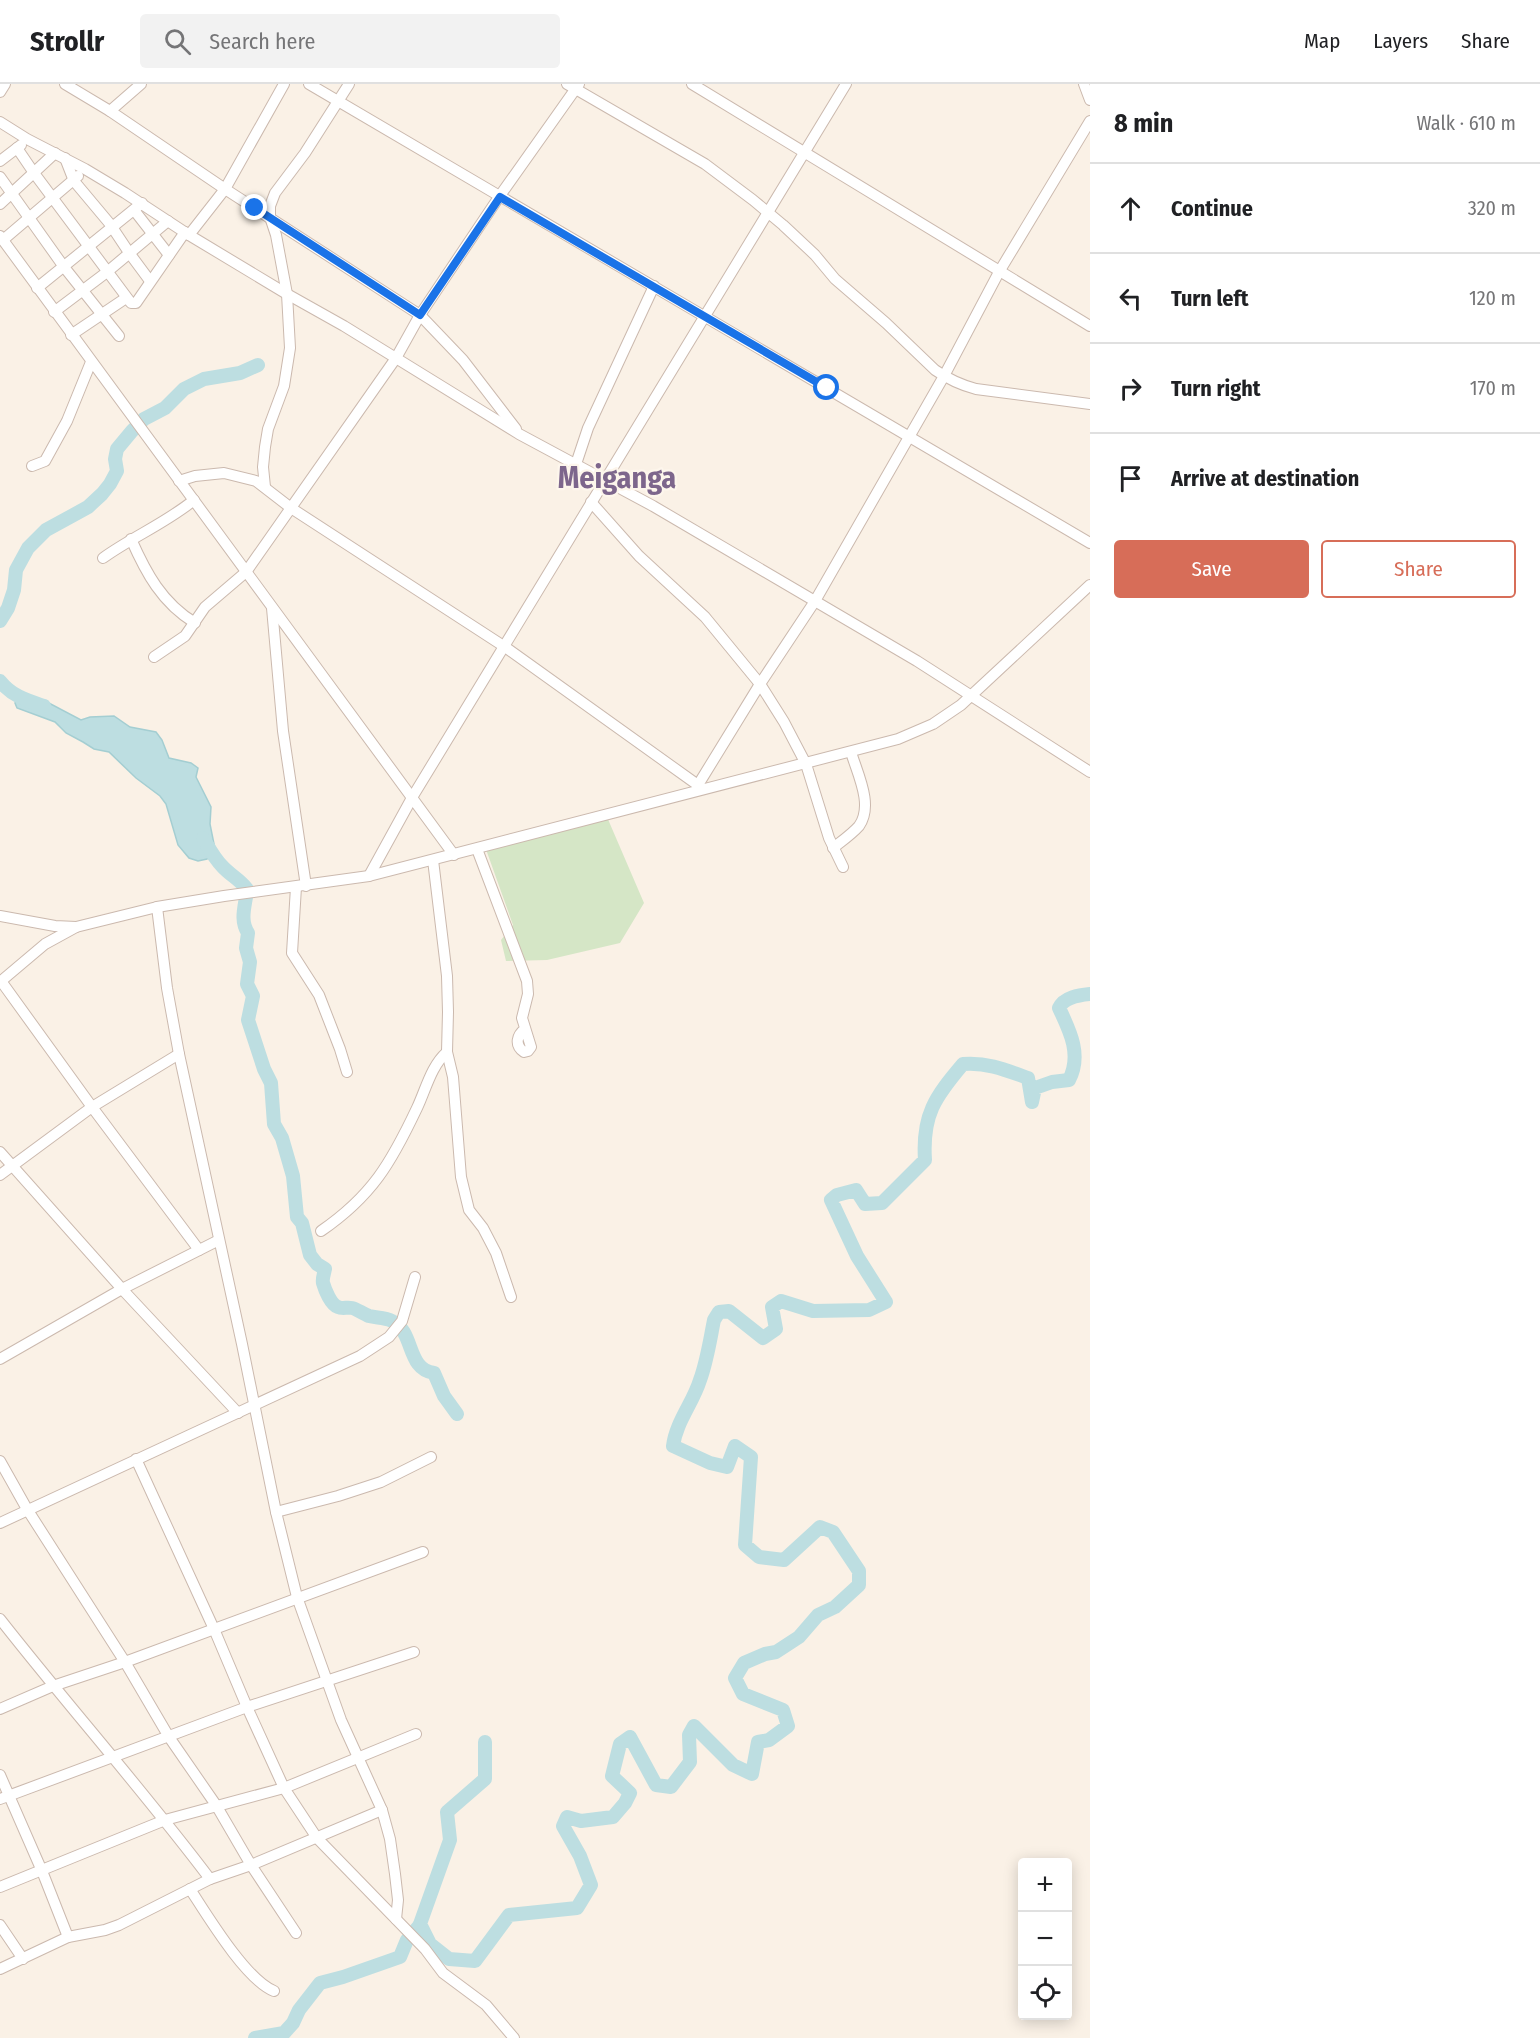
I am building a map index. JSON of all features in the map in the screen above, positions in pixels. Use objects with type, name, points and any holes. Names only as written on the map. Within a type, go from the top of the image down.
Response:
[{"type":"street","points":[[0,92],[5,84]]},
{"type":"street","points":[[65,84],[110,111],[225,189],[420,315],[463,360],[519,434]]},
{"type":"street","points":[[110,111],[141,84]]},
{"type":"street","points":[[17,148],[126,298],[135,304],[169,255],[225,189],[284,84]]},
{"type":"street","points":[[309,84],[1090,543]]},
{"type":"street","points":[[265,488],[263,467],[268,429],[284,386],[289,358],[287,294],[276,235],[270,217],[270,206],[275,193],[305,153],[349,84]]},
{"type":"street","points":[[692,84],[1090,326]]},
{"type":"street","points":[[369,876],[413,796],[846,84]]},
{"type":"street","points":[[1084,84],[1090,100]]},
{"type":"street","points":[[154,657],[179,642],[205,607],[246,572],[396,358],[420,315],[574,86],[705,164],[768,212],[815,255],[835,279],[944,376],[976,389],[1090,404]]},
{"type":"street","points":[[701,787],[760,684],[814,601],[944,376],[999,272],[1090,121]]},
{"type":"street","points":[[0,122],[27,139],[85,169],[138,207],[168,221],[519,434],[604,480],[972,695],[1090,772]]},
{"type":"street","points":[[0,161],[27,139]]},
{"type":"street","points":[[0,204],[34,173],[60,156]]},
{"type":"street","points":[[60,156],[74,181],[113,228],[150,281]]},
{"type":"street","points":[[85,169],[74,181],[1,238],[413,796],[454,855]]},
{"type":"street","points":[[0,177],[64,267],[119,336]]},
{"type":"street","points":[[37,288],[138,207]]},
{"type":"street","points":[[138,207],[153,235],[169,255]]},
{"type":"street","points":[[54,312],[130,254],[168,221]]},
{"type":"street","points":[[576,464],[588,428],[654,286]]},
{"type":"street","points":[[71,335],[126,298]]},
{"type":"street","points":[[32,466],[45,461],[68,421],[91,362]]},
{"type":"street","points":[[179,481],[195,476],[224,473],[256,481],[291,508],[505,647],[701,787]]},
{"type":"street","points":[[103,558],[194,500]]},
{"type":"street","points":[[591,502],[639,556],[705,617],[760,684],[784,722],[806,764],[833,848],[843,867]]},
{"type":"street","points":[[131,539],[154,586],[177,612],[195,623]]},
{"type":"street","points":[[199,1250],[0,981],[45,944],[76,927],[158,908],[369,876],[477,849],[701,787],[806,764],[897,739],[933,724],[972,695],[1090,585]]},
{"type":"street","points":[[272,608],[283,731],[301,886],[292,953],[319,995],[340,1049],[346,1072]]},
{"type":"street","points":[[833,848],[858,826],[865,811],[862,788],[851,752]]},
{"type":"street","points":[[477,849],[527,981],[528,994],[522,1018],[525,1029]]},
{"type":"street","points":[[433,860],[448,993],[447,1052],[453,1077],[461,1177],[466,1203],[496,1252],[511,1298]]},
{"type":"street","points":[[158,908],[167,988],[178,1054],[276,1512],[297,1597],[358,1759],[382,1810],[390,1839],[395,1874],[398,1900],[397,1920]]},
{"type":"street","points":[[0,916],[55,926],[76,927]]},
{"type":"street","points":[[321,1231],[353,1207],[380,1177],[397,1150],[435,1066],[447,1052]]},
{"type":"street","points":[[0,1175],[92,1107],[178,1054]]},
{"type":"street","points":[[0,1152],[122,1289],[238,1413]]},
{"type":"street","points":[[0,1359],[122,1289],[219,1240]]},
{"type":"street","points":[[0,1523],[360,1356],[389,1336],[405,1315],[416,1277]]},
{"type":"street","points":[[276,1512],[371,1486],[431,1457]]},
{"type":"street","points":[[136,1459],[284,1788],[317,1838],[417,1940],[443,1973],[486,2005],[514,2038]]},
{"type":"street","points":[[0,1461],[27,1509],[296,1933]]},
{"type":"street","points":[[0,1709],[53,1686],[125,1662],[423,1552]]},
{"type":"street","points":[[0,1619],[53,1686],[115,1758],[210,1879]]},
{"type":"street","points":[[4,1797],[115,1758],[247,1707],[414,1652]]},
{"type":"street","points":[[0,1887],[165,1820],[284,1788],[416,1734]]},
{"type":"street","points":[[0,1774],[4,1797],[42,1871],[68,1937]]},
{"type":"street","points":[[0,1969],[68,1937],[119,1925],[210,1879],[251,1865],[382,1810]]},
{"type":"street","points":[[190,1889],[240,1961],[267,1988],[274,1991]]},
{"type":"street","points":[[0,1925],[23,1959]]},
{"type":"green space","points":[[604,810],[644,903],[620,943],[547,960],[506,961],[501,940],[513,925],[483,841]]},
{"type":"water","points":[[17,699],[47,702],[81,720],[90,717],[114,716],[130,727],[156,732],[169,758],[191,763],[198,768],[196,777],[211,807],[210,824],[215,849],[207,859],[198,861],[189,858],[178,845],[166,804],[160,796],[136,778],[109,752],[94,749],[66,733],[55,722],[17,708],[15,703]]},
{"type":"waterway","points":[[0,621],[8,608],[14,590],[16,570],[28,548],[46,530],[88,507],[102,494],[117,471],[115,459],[117,449],[144,419],[165,408],[184,389],[204,379],[240,373],[258,365]]},
{"type":"waterway","points":[[0,681],[14,694],[44,706]]},
{"type":"waterway","points":[[203,838],[219,863],[247,889],[243,917],[248,933],[246,948],[250,962],[247,984],[253,996],[248,1020],[271,1083],[274,1124],[282,1138],[293,1176],[297,1217],[302,1223],[310,1255],[317,1264],[325,1269],[323,1281],[327,1293],[338,1307],[350,1308],[369,1316],[383,1318],[399,1326],[414,1358],[425,1370],[434,1373],[444,1396],[457,1414]]},
{"type":"waterway","points":[[485,1742],[485,1779],[447,1812],[450,1840],[420,1924],[430,1944],[449,1959],[475,1961],[509,1915],[577,1908],[591,1885],[580,1856],[563,1826],[567,1817],[581,1821],[613,1817],[625,1803],[630,1793],[612,1776],[620,1744],[630,1737],[656,1785],[671,1787],[690,1762],[689,1735],[694,1726],[733,1765],[752,1774],[758,1742],[769,1740],[788,1726],[783,1710],[743,1694],[735,1678],[744,1663],[776,1652],[799,1637],[818,1615],[835,1607],[859,1585],[859,1571],[833,1532],[820,1527],[784,1560],[759,1557],[745,1545],[751,1457],[735,1446],[727,1467],[710,1463],[673,1446],[702,1373],[714,1320],[719,1312],[729,1311],[763,1338],[776,1329],[772,1307],[781,1301],[813,1311],[869,1310],[886,1302],[857,1256],[831,1200],[837,1195],[856,1190],[865,1204],[882,1203],[925,1160],[926,1131],[932,1108],[963,1064],[988,1065],[1028,1078],[1032,1102],[1035,1088],[1052,1082],[1069,1080],[1073,1071],[1073,1043],[1059,1008],[1068,999],[1090,994]]},
{"type":"waterway","points":[[255,2038],[284,2033],[320,1983],[400,1957],[407,1940],[419,1926]]},
{"type":"district","name":"Meiganga","points":[[617,478]]},
{"type":"route","points":[[255,208],[420,315],[500,197],[827,388]]}]
